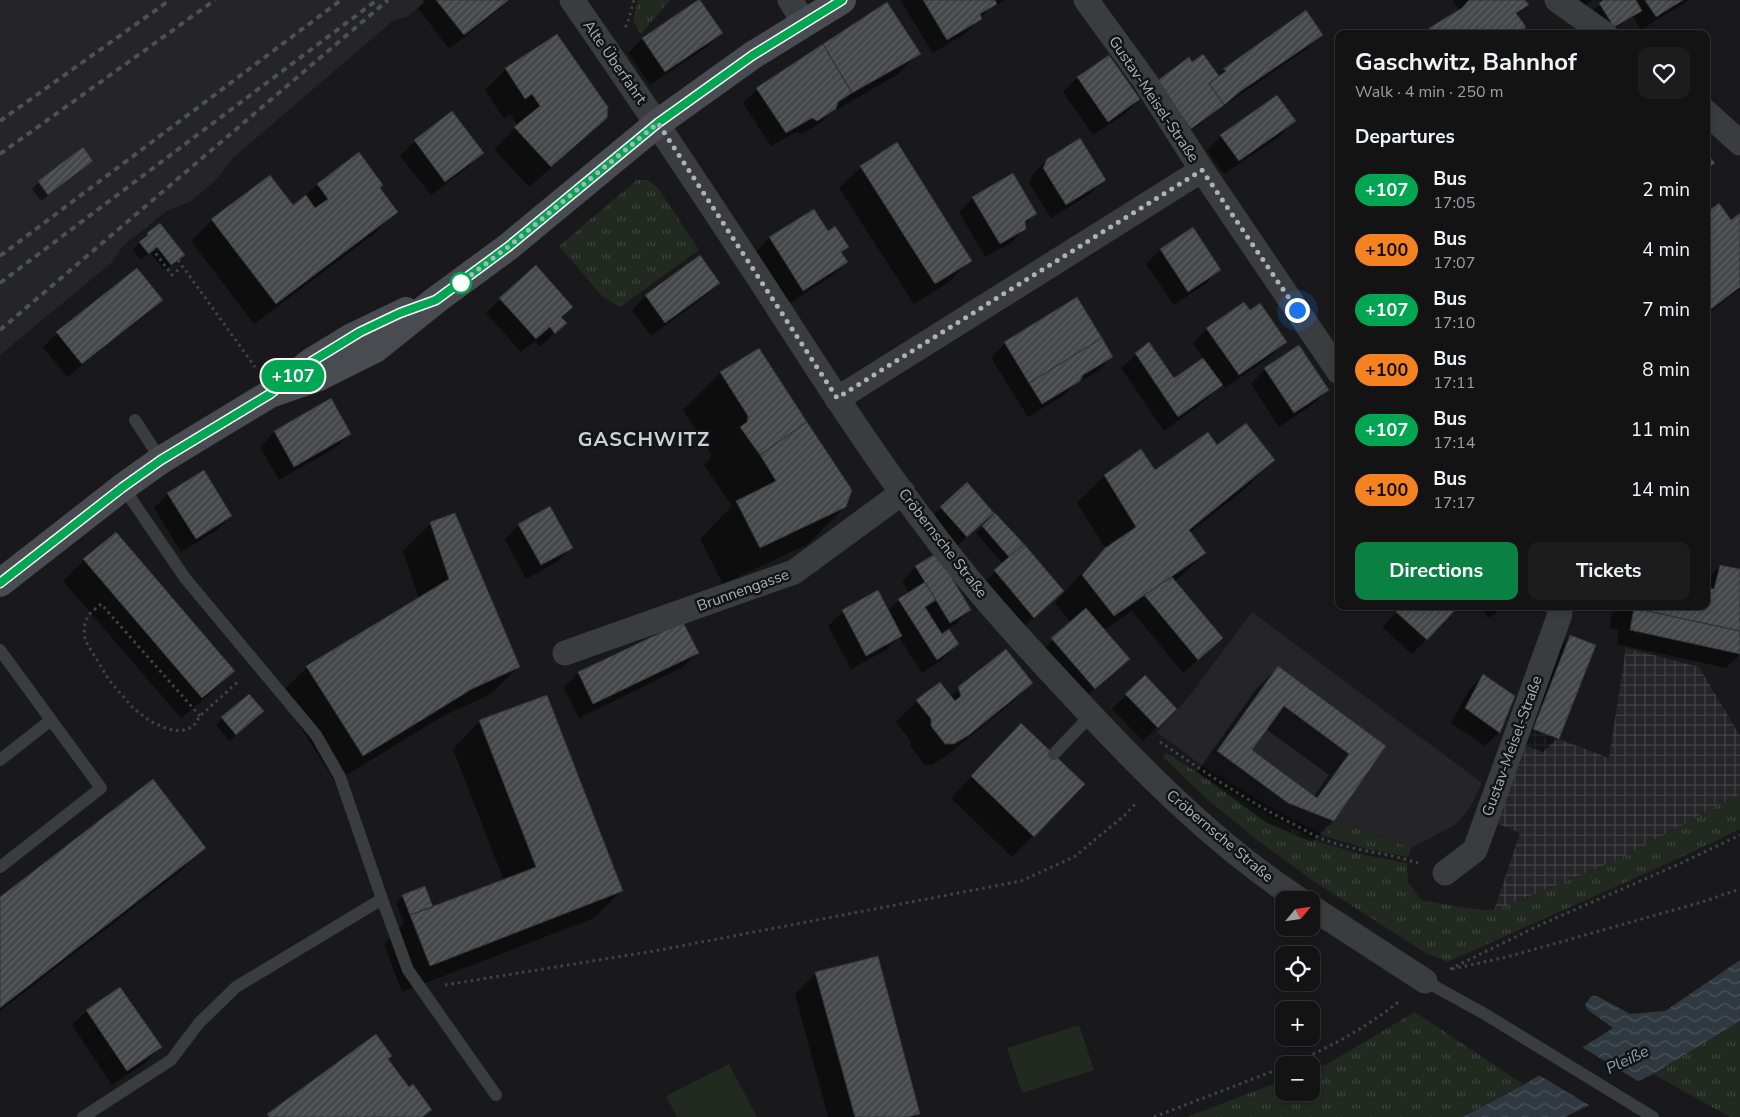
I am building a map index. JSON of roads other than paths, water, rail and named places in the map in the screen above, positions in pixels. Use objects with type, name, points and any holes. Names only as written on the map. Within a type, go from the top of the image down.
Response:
[{"type":"main road","points":[[0,583],[123,487],[161,460],[270,394],[311,362],[360,332],[400,313],[436,300],[508,247],[658,123],[753,55],[842,0]]},
{"type":"street","name":"Alte Überfahrt","points":[[572,0],[658,123]]},
{"type":"street","points":[[790,0],[805,24]]},
{"type":"street","name":"Gustav-Meisel-Straße","points":[[1086,0],[1145,81],[1202,170],[1335,366]]},
{"type":"street","points":[[1557,0],[1599,30]]},
{"type":"street","points":[[1710,116],[1740,143]]},
{"type":"street","name":"Cröbernsche Straße","points":[[658,123],[837,398],[958,566],[1050,672],[1154,782],[1226,844],[1288,891]]},
{"type":"street","points":[[837,398],[1202,170]]},
{"type":"street","name":"Brunnengasse","points":[[565,653],[794,572],[903,492]]},
{"type":"street","name":"Gustav-Meisel-Straße","points":[[1445,873],[1475,850],[1560,614],[1559,610]]},
{"type":"street","points":[[1320,912],[1435,976]]},
{"type":"lane","points":[[135,420],[161,460]]},
{"type":"lane","points":[[123,487],[185,578],[316,735],[340,778],[408,970],[496,1095]]},
{"type":"lane","points":[[0,650],[101,788],[0,867]]},
{"type":"lane","points":[[1054,754],[1091,715]]},
{"type":"lane","points":[[0,760],[51,720]]},
{"type":"lane","points":[[83,1117],[171,1060],[199,1023],[236,987],[382,899]]},
{"type":"lane","points":[[1435,976],[1482,1013],[1653,1117]]},
{"type":"water","name":"Pleiße","points":[[1740,960],[1740,1021],[1653,1074],[1565,1117],[1463,1117],[1530,1081],[1613,1028],[1588,1010],[1585,1005],[1591,996],[1597,996],[1630,1014],[1665,1011]]},
{"type":"railway","points":[[0,121],[170,0]]},
{"type":"railway","points":[[0,154],[215,0]]},
{"type":"railway","points":[[0,256],[341,0]]},
{"type":"railway","points":[[0,283],[377,0]]},
{"type":"railway","points":[[0,330],[388,0]]},
{"type":"district","name":"GASCHWITZ","points":[[644,439]]}]
